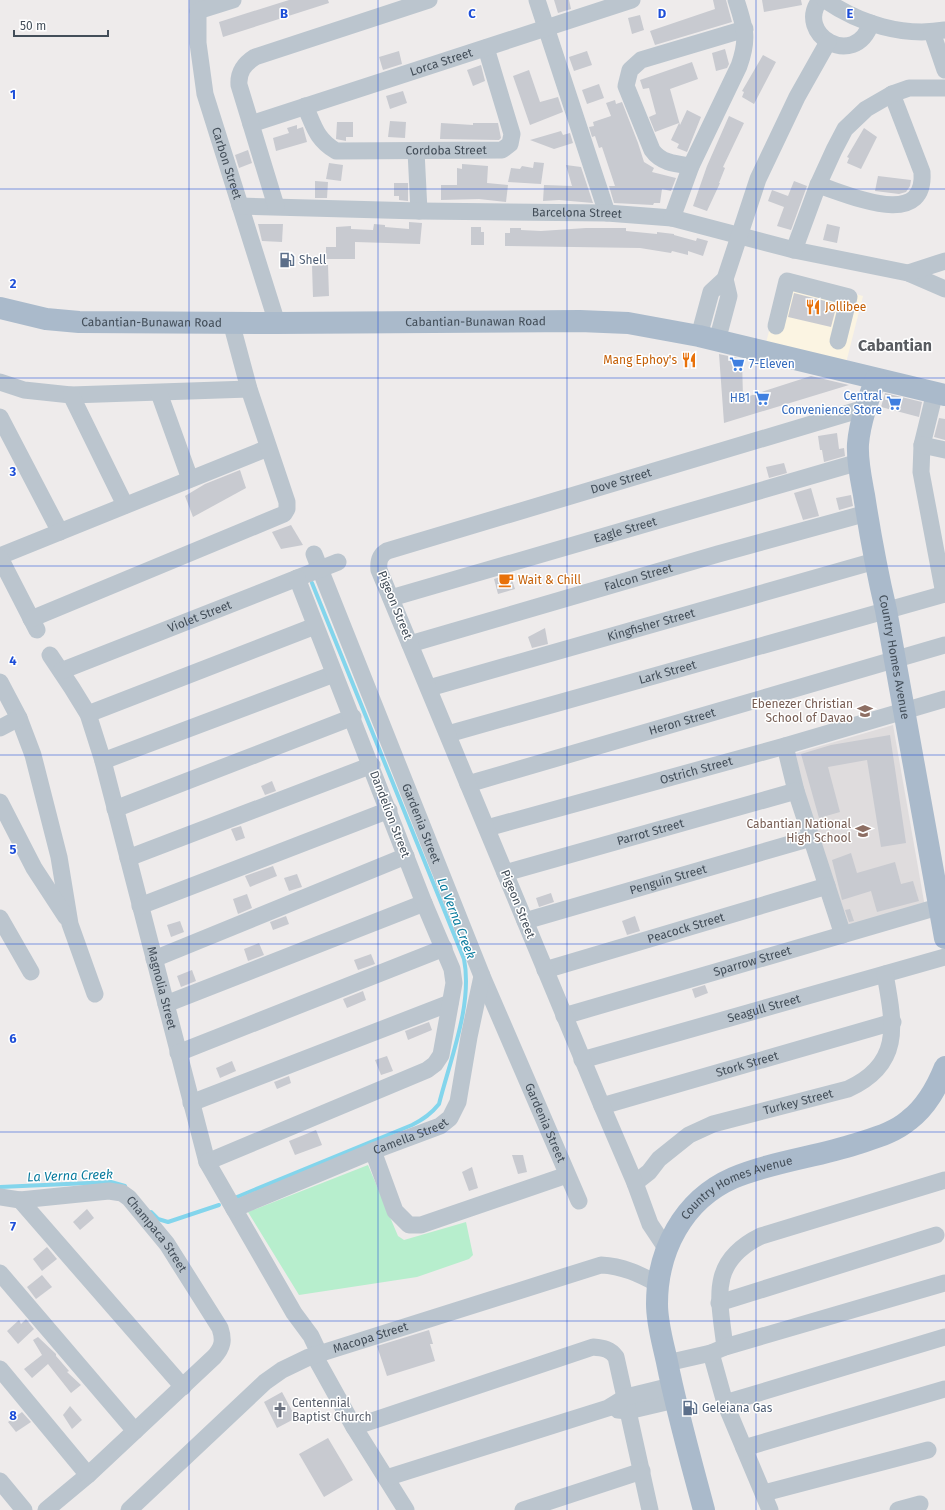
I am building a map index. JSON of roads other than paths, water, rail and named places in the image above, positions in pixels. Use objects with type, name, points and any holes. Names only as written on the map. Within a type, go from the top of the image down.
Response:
[{"type":"main road","name":"Cabantian-Bunawan Road","points":[[0,308],[46,320],[79,322],[277,323],[580,321],[628,323],[708,338],[940,394]]},
{"type":"main road","name":"Country Homes Avenue","points":[[876,379],[865,408],[859,439],[859,462],[874,561],[886,610],[904,710],[943,906],[945,938]]},
{"type":"main road","name":"Country Homes Avenue","points":[[704,1510],[673,1393],[658,1319],[658,1284],[666,1248],[687,1213],[699,1200],[732,1178],[834,1151],[890,1133],[909,1120],[924,1106],[933,1093],[945,1067]]},
{"type":"street","points":[[198,6],[233,0]]},
{"type":"street","points":[[276,206],[239,85],[243,68],[255,57],[429,0]]},
{"type":"street","points":[[536,0],[607,213]]},
{"type":"street","name":"Lorca Street","points":[[251,124],[632,0]]},
{"type":"street","points":[[672,218],[691,166],[739,66],[746,42],[745,29],[736,0]]},
{"type":"street","points":[[820,0],[814,13],[815,24],[819,34],[828,42],[840,46],[854,44],[865,36],[871,24]]},
{"type":"street","points":[[825,0],[871,24],[908,31],[939,31],[945,70]]},
{"type":"street","name":"Carbon Street","points":[[198,6],[198,43],[205,94],[277,323]]},
{"type":"street","points":[[691,166],[657,158],[652,150],[626,86],[630,70],[641,60],[745,29]]},
{"type":"street","points":[[708,338],[711,292],[725,278],[758,179],[774,143],[828,42]]},
{"type":"street","name":"Cordoba Street","points":[[305,106],[321,139],[324,143],[336,151],[502,150],[510,144],[512,134],[486,48]]},
{"type":"street","points":[[794,250],[818,185],[845,129],[866,109],[892,94],[909,88],[945,88]]},
{"type":"street","points":[[818,185],[887,205],[904,204],[912,201],[919,193],[923,185],[922,172],[892,94]]},
{"type":"street","points":[[416,151],[419,211]]},
{"type":"street","name":"Barcelona Street","points":[[240,206],[419,211],[607,213],[672,218],[794,250],[908,273],[945,289]]},
{"type":"street","points":[[908,273],[945,261]]},
{"type":"street","points":[[776,326],[787,281],[808,286],[849,297],[838,341]]},
{"type":"street","points":[[231,322],[249,389],[287,502],[287,509],[284,514],[34,624],[0,557],[268,448]]},
{"type":"street","points":[[0,382],[24,390],[71,395],[249,389]]},
{"type":"street","points":[[160,393],[190,479]]},
{"type":"street","points":[[940,394],[922,445],[921,472],[944,594]]},
{"type":"street","points":[[71,395],[125,505]]},
{"type":"street","name":"Dove Street","points":[[380,558],[387,551],[865,408]]},
{"type":"street","points":[[0,417],[60,532]]},
{"type":"street","points":[[922,445],[945,450]]},
{"type":"street","name":"Eagle Street","points":[[391,598],[859,462]]},
{"type":"street","name":"Falcon Street","points":[[410,644],[718,554],[867,513]]},
{"type":"street","name":"Pigeon Street","points":[[380,558],[379,570],[582,1060],[635,1183],[650,1224],[666,1248]]},
{"type":"street","name":"Kingfisher Street","points":[[429,688],[874,561]]},
{"type":"street","name":"Violet Street","points":[[61,671],[297,578],[317,562],[338,562]]},
{"type":"street","name":"Gardenia Street","points":[[317,562],[482,976],[579,1201]]},
{"type":"street","name":"Dandelion Street","points":[[206,1162],[427,1070],[436,1064],[441,1054],[454,983],[452,969],[444,948],[424,903],[372,765],[334,674],[297,578]]},
{"type":"street","name":"Lark Street","points":[[448,734],[944,594]]},
{"type":"street","points":[[88,714],[316,626]]},
{"type":"street","name":"Heron Street","points":[[468,784],[945,645]]},
{"type":"street","name":"Magnolia Street","points":[[50,654],[88,714],[103,761],[206,1162],[294,1313],[301,1340],[314,1355],[354,1426],[406,1510]]},
{"type":"street","points":[[103,761],[334,674]]},
{"type":"street","points":[[0,682],[19,718],[33,755],[59,857],[70,924],[95,994]]},
{"type":"street","name":"Ostrich Street","points":[[487,828],[785,746],[945,699]]},
{"type":"street","points":[[115,809],[353,717]]},
{"type":"street","points":[[0,728],[19,718]]},
{"type":"street","points":[[785,746],[796,791],[843,935]]},
{"type":"street","points":[[128,858],[372,765]]},
{"type":"street","name":"Parrot Street","points":[[505,874],[796,791]]},
{"type":"street","points":[[0,802],[34,868],[70,924]]},
{"type":"street","points":[[140,906],[389,810]]},
{"type":"street","name":"Penguin Street","points":[[525,921],[811,838]]},
{"type":"street","points":[[154,959],[406,856]]},
{"type":"street","points":[[34,868],[59,857]]},
{"type":"street","name":"Peacock Street","points":[[545,970],[827,886]]},
{"type":"street","points":[[166,1004],[424,903]]},
{"type":"street","name":"Sparrow Street","points":[[564,1016],[943,906]]},
{"type":"street","points":[[0,918],[31,972]]},
{"type":"street","points":[[178,1053],[444,948]]},
{"type":"street","name":"Seagull Street","points":[[582,1060],[945,957]]},
{"type":"street","name":"Turkey Street","points":[[635,1183],[649,1172],[659,1158],[689,1135],[713,1124],[848,1089],[859,1084],[880,1065],[888,1052],[892,1036],[893,1022],[885,974]]},
{"type":"street","name":"Camella Street","points":[[234,1209],[373,1151],[440,1126],[450,1118],[458,1102],[469,1036],[482,976]]},
{"type":"street","points":[[191,1103],[450,1002]]},
{"type":"street","name":"Stork Street","points":[[602,1106],[893,1022]]},
{"type":"street","points":[[373,1151],[395,1211],[409,1225],[421,1225],[567,1175]]},
{"type":"street","points":[[770,1510],[725,1403],[718,1350],[720,1285],[723,1273],[738,1251],[747,1243],[761,1236],[945,1180]]},
{"type":"street","name":"Champaca Street","points":[[0,1198],[20,1200],[109,1191],[122,1193],[129,1198],[167,1244],[220,1328],[223,1336],[223,1344],[214,1357],[183,1387]]},
{"type":"street","points":[[20,1200],[183,1387],[88,1475],[46,1510]]},
{"type":"street","points":[[719,1303],[936,1235]]},
{"type":"street","name":"Macopa Street","points":[[129,1510],[265,1382],[282,1370],[314,1355],[601,1265],[616,1266],[630,1270],[658,1284]]},
{"type":"street","points":[[0,1273],[135,1431]]},
{"type":"street","points":[[667,1363],[718,1350],[945,1283]]},
{"type":"street","points":[[725,1403],[945,1337]]},
{"type":"street","points":[[354,1426],[593,1347],[605,1348],[612,1351],[616,1357],[650,1510]]},
{"type":"street","points":[[0,1369],[88,1475]]},
{"type":"street","points":[[744,1448],[945,1389]]},
{"type":"street","points":[[386,1478],[608,1408],[673,1393]]},
{"type":"street","points":[[764,1493],[928,1450]]},
{"type":"street","points":[[523,1510],[642,1471]]},
{"type":"street","points":[[0,1481],[24,1510]]},
{"type":"street","points":[[898,1510],[920,1504]]},
{"type":"waterway","name":"La Verna Creek","points":[[237,1197],[412,1125],[424,1118],[439,1104],[463,1013],[466,976],[464,959],[312,583]]},
{"type":"waterway","name":"La Verna Creek","points":[[0,1187],[111,1182],[125,1186]]},
{"type":"waterway","name":"La Verna Creek","points":[[151,1212],[158,1219],[168,1222],[219,1205]]},
{"type":"place","name":"Shell","points":[[287,260]]},
{"type":"place","name":"Jollibee","points":[[813,307]]},
{"type":"place","name":"Mang Ephoy's","points":[[689,360]]},
{"type":"place","name":"7-Eleven","points":[[737,364]]},
{"type":"place","name":"HB1","points":[[762,398]]},
{"type":"place","name":"Central Convenience Store","points":[[894,403]]},
{"type":"place","name":"Wait & Chill","points":[[506,580]]},
{"type":"place","name":"Ebenezer Christian School of Davao","points":[[865,711]]},
{"type":"place","name":"Cabantian National High School","points":[[863,831]]},
{"type":"place","name":"Geleiana Gas","points":[[690,1408]]},
{"type":"place","name":"Centennial Baptist Church","points":[[280,1410]]},
{"type":"district","name":"Cabantian","points":[[895,345]]}]
